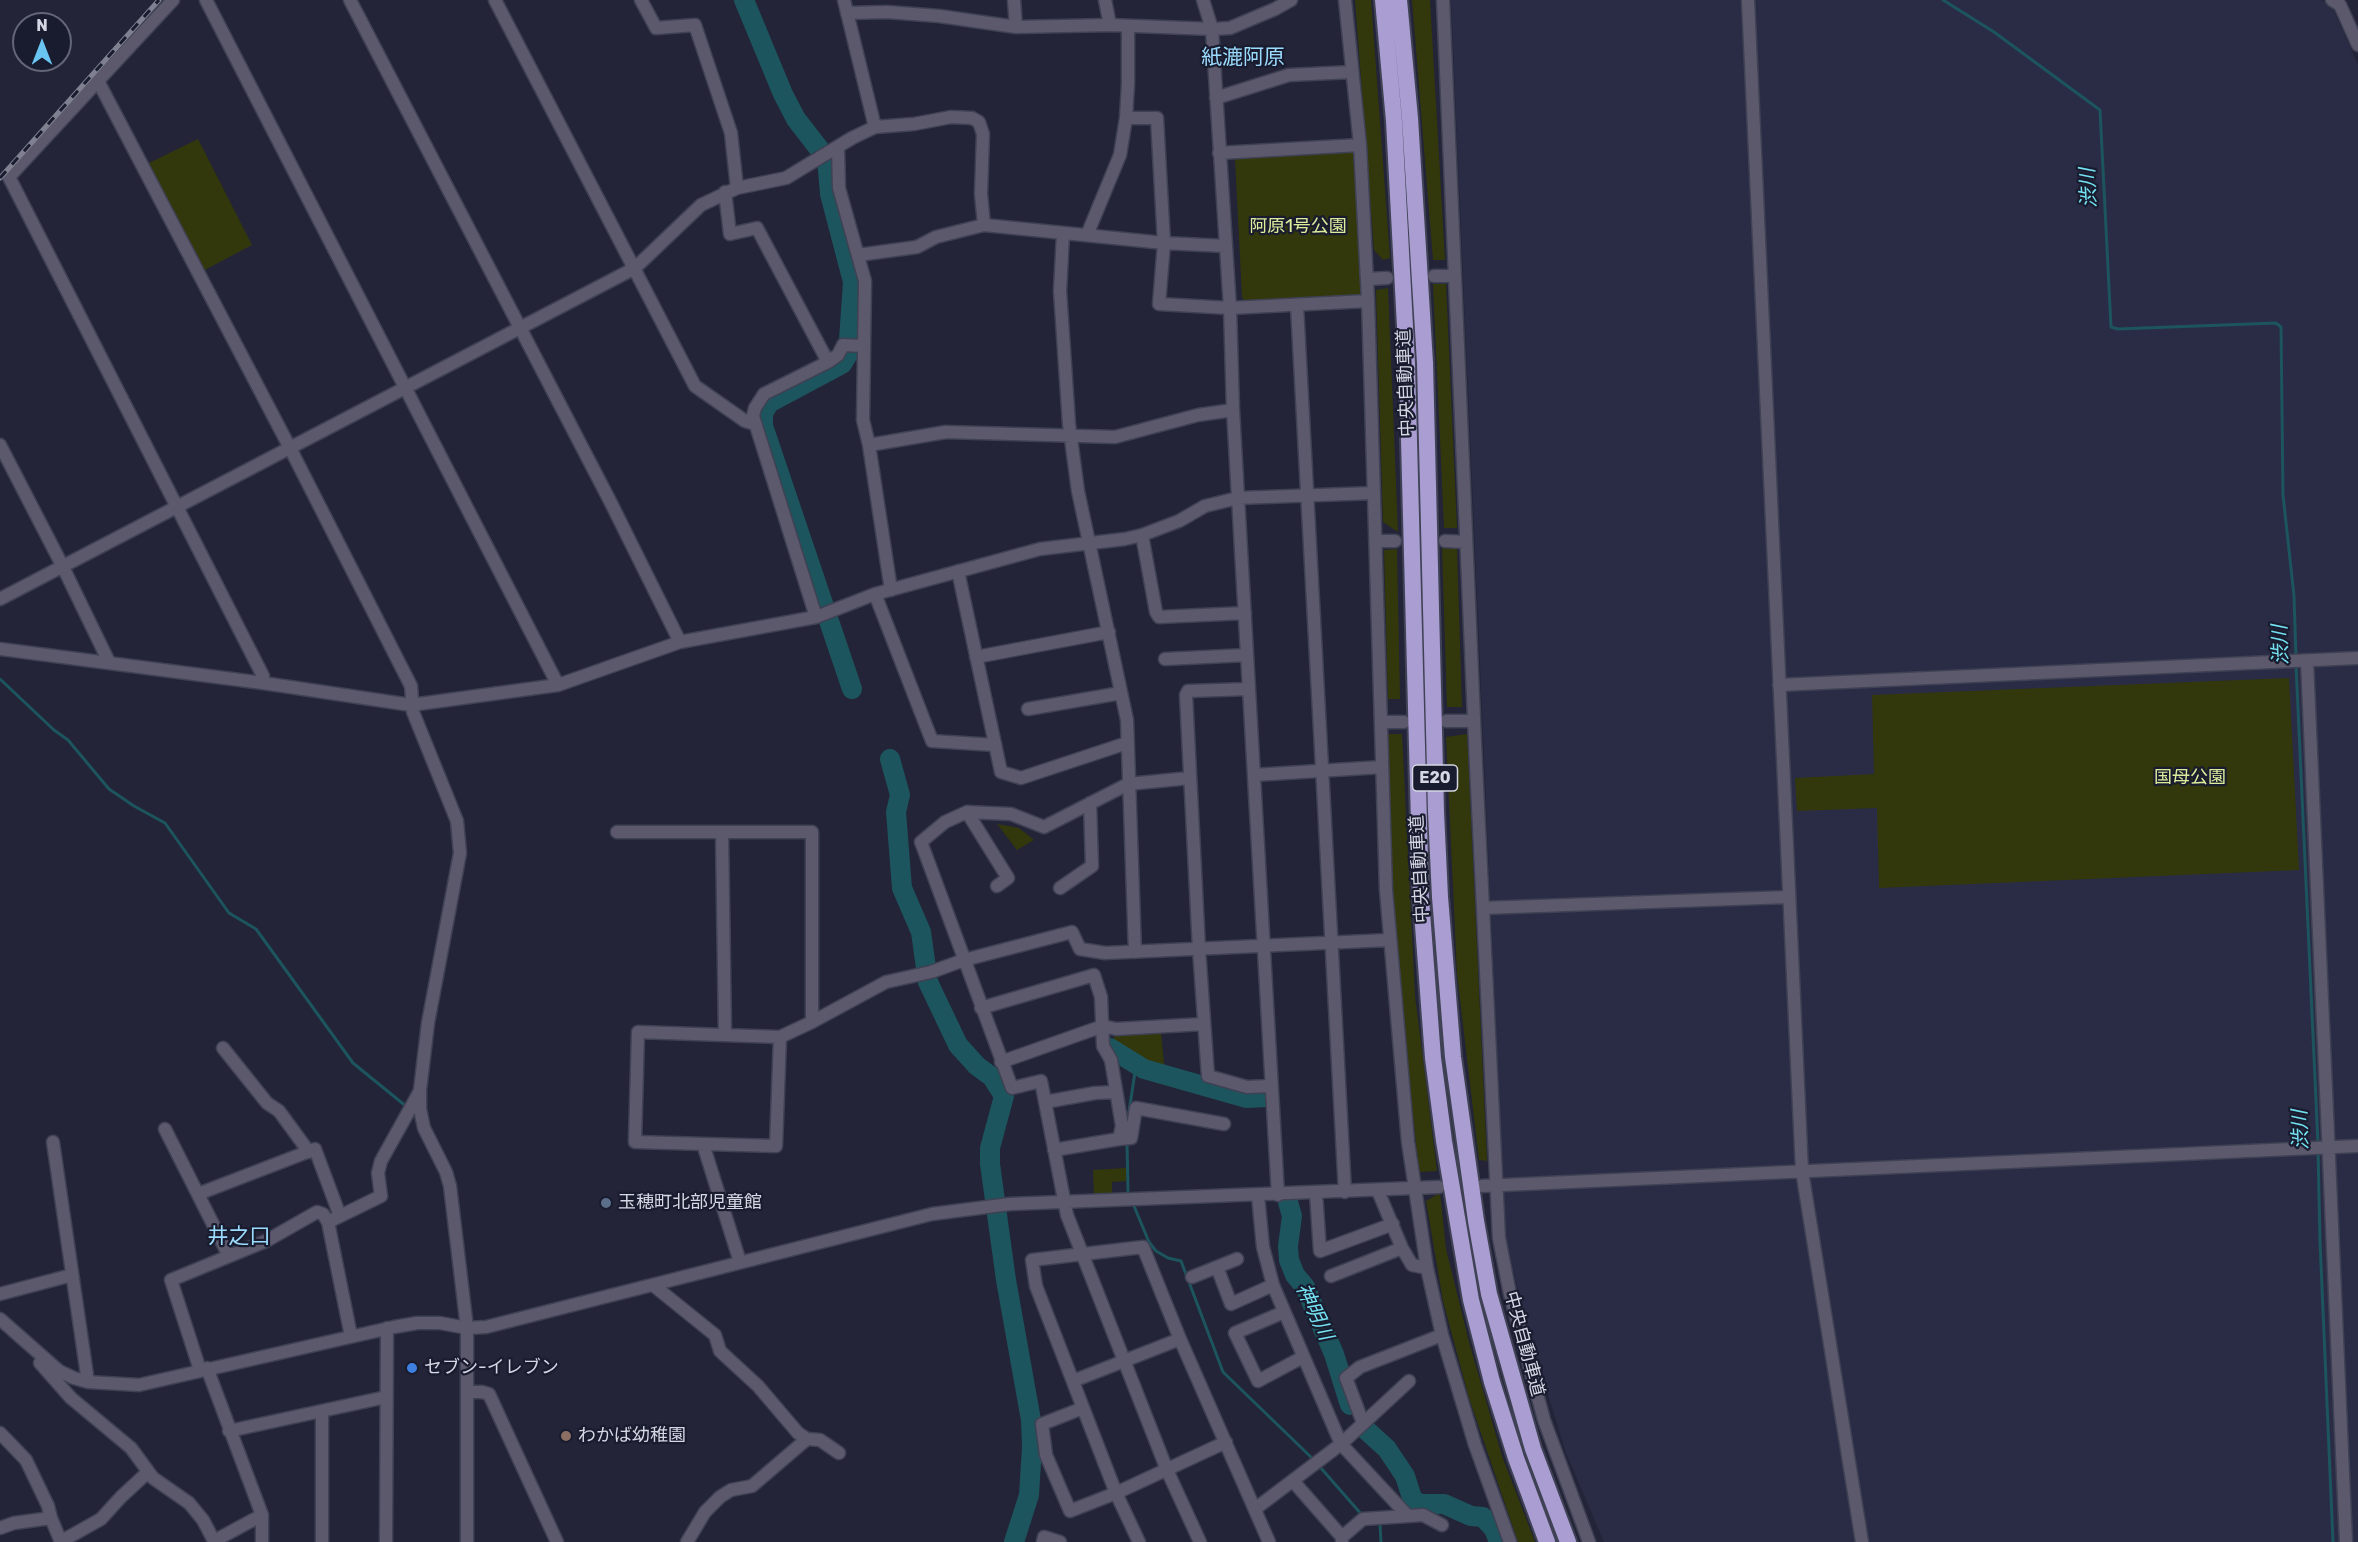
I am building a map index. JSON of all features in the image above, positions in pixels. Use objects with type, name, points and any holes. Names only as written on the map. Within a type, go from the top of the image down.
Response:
[{"type":"highway","name":"中央自動車道","points":[[1383,0],[1394,121],[1407,364],[1418,842],[1426,988],[1433,1058],[1444,1141],[1471,1300],[1499,1404],[1547,1542]]},
{"type":"highway","name":"中央自動車道","points":[[1399,0],[1410,118],[1425,363],[1436,812],[1441,919],[1453,1057],[1476,1221],[1490,1294],[1533,1449],[1568,1542]]},
{"type":"street","points":[[173,0],[4,182],[177,506],[263,676],[263,683]]},
{"type":"street","points":[[206,0],[558,685]]},
{"type":"street","points":[[350,0],[680,642]]},
{"type":"street","points":[[495,0],[695,386],[745,421],[755,424]]},
{"type":"street","points":[[641,0],[656,28],[695,25],[731,133],[730,234],[757,228],[828,362]]},
{"type":"street","points":[[844,0],[875,127]]},
{"type":"street","points":[[1014,0],[1016,27]]},
{"type":"street","points":[[1105,0],[1110,26]]},
{"type":"street","points":[[1203,0],[1212,29],[1230,308],[1233,410],[1278,1195]]},
{"type":"street","points":[[847,13],[918,14],[1016,27],[1128,26],[1212,29],[1230,28],[1291,0]]},
{"type":"street","points":[[1345,0],[1360,145],[1367,279],[1389,940],[1408,1142],[1427,1268],[1442,1335],[1475,1445],[1510,1542]]},
{"type":"street","points":[[1443,0],[1483,908],[1489,1186],[1513,1306],[1544,1420],[1589,1542]]},
{"type":"street","points":[[2332,0],[2340,5],[2358,45]]},
{"type":"street","points":[[1748,5],[1802,1171],[1862,1542]]},
{"type":"street","points":[[1087,235],[1120,155],[1126,118],[1128,26]]},
{"type":"street","points":[[1216,98],[1289,75],[1352,72]]},
{"type":"street","points":[[98,81],[290,448],[411,686],[411,705],[453,807],[460,839],[457,876],[428,1023],[420,1090],[424,1128],[446,1172],[450,1186],[467,1328],[467,1542]]},
{"type":"street","points":[[0,599],[635,268],[702,205],[731,190],[786,178],[875,127],[914,124],[951,117],[972,118],[979,122],[983,134],[981,194],[984,225]]},
{"type":"street","points":[[1126,118],[1157,118],[1164,243],[1159,303],[1230,308],[1368,301]]},
{"type":"street","points":[[1219,153],[1360,145]]},
{"type":"street","points":[[838,148],[839,188],[865,281],[863,420],[869,445],[891,590]]},
{"type":"street","points":[[858,255],[917,247],[936,237],[984,225],[1164,243],[1225,246]]},
{"type":"street","points":[[1063,234],[1060,291],[1071,436],[1078,491],[1127,720],[1136,952]]},
{"type":"street","points":[[1434,276],[1454,276]]},
{"type":"street","points":[[1367,279],[1387,278]]},
{"type":"street","points":[[1297,306],[1345,1192]]},
{"type":"street","points":[[822,615],[755,424],[755,408],[764,394],[828,362],[838,355],[843,345],[864,346]]},
{"type":"street","points":[[869,445],[946,432],[1115,437],[1198,415],[1233,410]]},
{"type":"street","points":[[0,445],[109,662]]},
{"type":"street","points":[[0,649],[109,662],[411,705],[558,685],[680,642],[822,615],[875,594],[1040,549],[1142,535],[1179,521],[1205,506],[1238,498],[1374,493]]},
{"type":"street","points":[[1142,535],[1156,612],[1159,617],[1245,613]]},
{"type":"street","points":[[1376,541],[1395,541]]},
{"type":"street","points":[[1445,541],[1466,542]]},
{"type":"street","points":[[958,571],[1001,772],[1021,778],[1127,743]]},
{"type":"street","points":[[875,594],[932,741],[996,745]]},
{"type":"street","points":[[976,657],[1109,632]]},
{"type":"street","points":[[1165,659],[1247,655]]},
{"type":"street","points":[[1779,685],[2358,658]]},
{"type":"street","points":[[2305,661],[2346,1542]]},
{"type":"street","points":[[1249,689],[1188,691],[1186,695],[1199,949],[1208,1076],[1247,1087],[1271,1086]]},
{"type":"street","points":[[1028,709],[1121,693]]},
{"type":"street","points":[[1446,721],[1474,721]]},
{"type":"street","points":[[1381,722],[1404,722]]},
{"type":"street","points":[[1254,775],[1382,767]]},
{"type":"street","points":[[1190,778],[1128,784],[1044,827],[1011,814],[967,812],[945,822],[921,842],[1012,1088],[1041,1081],[1068,1215],[1167,1470],[1200,1542]]},
{"type":"street","points":[[1060,888],[1092,866],[1090,804]]},
{"type":"street","points":[[967,812],[1008,878],[997,886]]},
{"type":"street","points":[[617,832],[812,832],[812,1022]]},
{"type":"street","points":[[722,832],[725,1035]]},
{"type":"street","points":[[1483,908],[1789,897]]},
{"type":"street","points":[[780,1037],[777,1146],[635,1142],[638,1032],[780,1037],[886,982],[926,974],[964,960],[1072,932],[1080,949],[1105,953],[1389,940]]},
{"type":"street","points":[[981,1008],[1094,975],[1101,997],[1103,1046],[1111,1060],[1122,1126],[1119,1139]]},
{"type":"street","points":[[1001,1062],[1103,1026],[1116,1029],[1204,1024]]},
{"type":"street","points":[[223,1048],[267,1103],[279,1112],[309,1152]]},
{"type":"street","points":[[328,1222],[381,1196],[378,1173],[381,1161],[420,1090]]},
{"type":"street","points":[[1045,1102],[1095,1093],[1116,1092]]},
{"type":"street","points":[[1054,1150],[1131,1138],[1136,1108],[1224,1124]]},
{"type":"street","points":[[165,1129],[229,1256]]},
{"type":"street","points":[[53,1142],[88,1382]]},
{"type":"street","points":[[703,1144],[740,1262]]},
{"type":"street","points":[[1489,1186],[2358,1146]]},
{"type":"street","points":[[198,1194],[315,1149],[340,1216]]},
{"type":"street","points":[[0,1319],[59,1371],[88,1382],[139,1385],[387,1328],[417,1323],[440,1323],[467,1328],[486,1327],[932,1214],[1010,1204],[1258,1196],[1439,1187]]},
{"type":"street","points":[[1378,1191],[1402,1248],[1412,1265],[1427,1268]]},
{"type":"street","points":[[1316,1193],[1320,1251],[1393,1224]]},
{"type":"street","points":[[1258,1196],[1263,1247],[1273,1285],[1341,1443],[1407,1515]]},
{"type":"street","points":[[262,1542],[262,1515],[203,1369],[171,1280],[266,1240],[317,1212],[323,1214],[328,1222],[351,1336]]},
{"type":"street","points":[[1139,1542],[1116,1493],[1036,1286],[1032,1260],[1143,1247],[1180,1339],[1269,1542]]},
{"type":"street","points":[[1331,1276],[1402,1248]]},
{"type":"street","points":[[1192,1277],[1237,1258]]},
{"type":"street","points":[[1217,1267],[1231,1304],[1273,1285]]},
{"type":"street","points":[[0,1294],[72,1275]]},
{"type":"street","points":[[652,1284],[715,1335],[720,1351],[758,1386],[798,1433],[807,1439],[820,1440],[839,1454]]},
{"type":"street","points":[[1284,1312],[1235,1333],[1258,1381],[1303,1357]]},
{"type":"street","points":[[386,1542],[387,1328]]},
{"type":"street","points":[[1363,1423],[1346,1378],[1360,1367],[1442,1335]]},
{"type":"street","points":[[1073,1381],[1180,1339]]},
{"type":"street","points":[[32,1349],[43,1367],[71,1398],[131,1448],[148,1472],[189,1503],[203,1520],[214,1542],[262,1515]]},
{"type":"street","points":[[1255,1509],[1341,1443],[1409,1381]]},
{"type":"street","points":[[467,1392],[489,1394],[557,1542]]},
{"type":"street","points":[[229,1431],[386,1397]]},
{"type":"street","points":[[1083,1408],[1042,1424],[1046,1455],[1071,1511],[1116,1493],[1226,1442]]},
{"type":"street","points":[[321,1542],[322,1411]]},
{"type":"street","points":[[0,1433],[26,1460],[48,1506],[61,1542],[101,1519],[148,1472]]},
{"type":"street","points":[[687,1542],[705,1512],[720,1497],[731,1490],[752,1486],[807,1439]]},
{"type":"street","points":[[1293,1481],[1342,1539],[1363,1519],[1423,1515],[1442,1525]]},
{"type":"street","points":[[0,1528],[14,1523],[51,1518]]},
{"type":"street","points":[[1043,1542],[1044,1538],[1060,1542]]},
{"type":"shaded area","points":[[1451,0],[2321,0],[2332,7],[2358,65],[2358,1542],[1604,1542],[1566,1453],[1528,1330],[1505,1236]]},
{"type":"green space","points":[[1355,0],[1371,0],[1390,258],[1383,260],[1374,250]]},
{"type":"green space","points":[[1412,0],[1430,0],[1445,260],[1433,260]]},
{"type":"green space","points":[[198,139],[252,245],[199,273],[143,166]]},
{"type":"green space","name":"阿原1号公園","points":[[1353,151],[1362,295],[1245,302],[1242,297],[1235,159]]},
{"type":"green space","points":[[1433,284],[1446,284],[1457,528],[1444,528]]},
{"type":"green space","points":[[1388,288],[1398,532],[1383,522],[1376,290]]},
{"type":"green space","points":[[1442,548],[1457,549],[1462,707],[1447,707]]},
{"type":"green space","points":[[1397,549],[1400,699],[1388,699],[1384,550]]},
{"type":"green space","name":"国母公園","points":[[2289,678],[2299,870],[1879,888],[1877,808],[1797,811],[1795,778],[1874,774],[1872,695]]},
{"type":"green space","points":[[1388,734],[1402,734],[1415,996],[1437,1171],[1419,1172],[1400,993],[1392,879]]},
{"type":"green space","points":[[1467,734],[1487,1161],[1479,1160],[1457,974],[1446,737]]},
{"type":"green space","points":[[997,824],[1019,828],[1034,840],[1017,850]]},
{"type":"green space","points":[[1161,1033],[1165,1073],[1144,1066],[1114,1047],[1114,1035]]},
{"type":"green space","points":[[1126,1168],[1126,1181],[1112,1182],[1112,1195],[1094,1196],[1093,1170]]},
{"type":"green space","points":[[1440,1193],[1446,1249],[1469,1342],[1502,1456],[1535,1542],[1518,1542],[1469,1398],[1443,1301],[1426,1201]]},
{"type":"waterway","points":[[744,0],[783,94],[796,119],[827,159],[830,194],[853,282],[848,354],[842,364],[769,403],[763,413],[763,426],[852,689]]},
{"type":"waterway","name":"渋川","points":[[1943,0],[1994,32],[2100,110],[2111,327],[2118,329],[2276,323],[2281,327],[2283,495],[2294,596],[2296,658]]},
{"type":"waterway","name":"渋川","points":[[2296,665],[2318,1144]]},
{"type":"waterway","points":[[0,679],[54,730],[68,740],[109,789],[165,823],[229,913],[256,929],[353,1063],[407,1107]]},
{"type":"waterway","points":[[890,759],[900,795],[896,812],[902,888],[921,932],[928,982],[958,1045],[977,1066],[992,1077],[1004,1096],[990,1148],[990,1164],[1006,1280],[1031,1420],[1032,1447],[1029,1495],[1014,1542]]},
{"type":"waterway","name":"神明川","points":[[1110,1048],[1144,1069],[1246,1098],[1267,1097]]},
{"type":"waterway","points":[[1127,1125],[1138,1065]]},
{"type":"waterway","points":[[1127,1143],[1128,1191]]},
{"type":"waterway","name":"渋川","points":[[2318,1150],[2333,1542]]},
{"type":"waterway","name":"神明川","points":[[1288,1202],[1292,1216],[1288,1246],[1289,1260],[1295,1275],[1305,1287],[1334,1354],[1350,1405]]},
{"type":"waterway","points":[[1134,1206],[1149,1242],[1156,1251],[1168,1258],[1181,1261],[1223,1372],[1313,1459]]},
{"type":"waterway","name":"神明川","points":[[1364,1428],[1387,1449],[1405,1476],[1413,1501],[1422,1504],[1444,1504],[1471,1516],[1483,1517],[1494,1529],[1499,1542]]},
{"type":"waterway","points":[[1320,1467],[1362,1515]]},
{"type":"waterway","points":[[1380,1525],[1381,1542]]},
{"type":"railway","points":[[0,178],[159,0]]},
{"type":"place","name":"玉穂町北部児童館","points":[[606,1203]]},
{"type":"place","name":"セブン-イレブン","points":[[412,1368]]},
{"type":"place","name":"わかば幼稚園","points":[[566,1436]]},
{"type":"district","name":"紙漉阿原","points":[[1243,58]]},
{"type":"district","name":"井之口","points":[[239,1237]]}]
